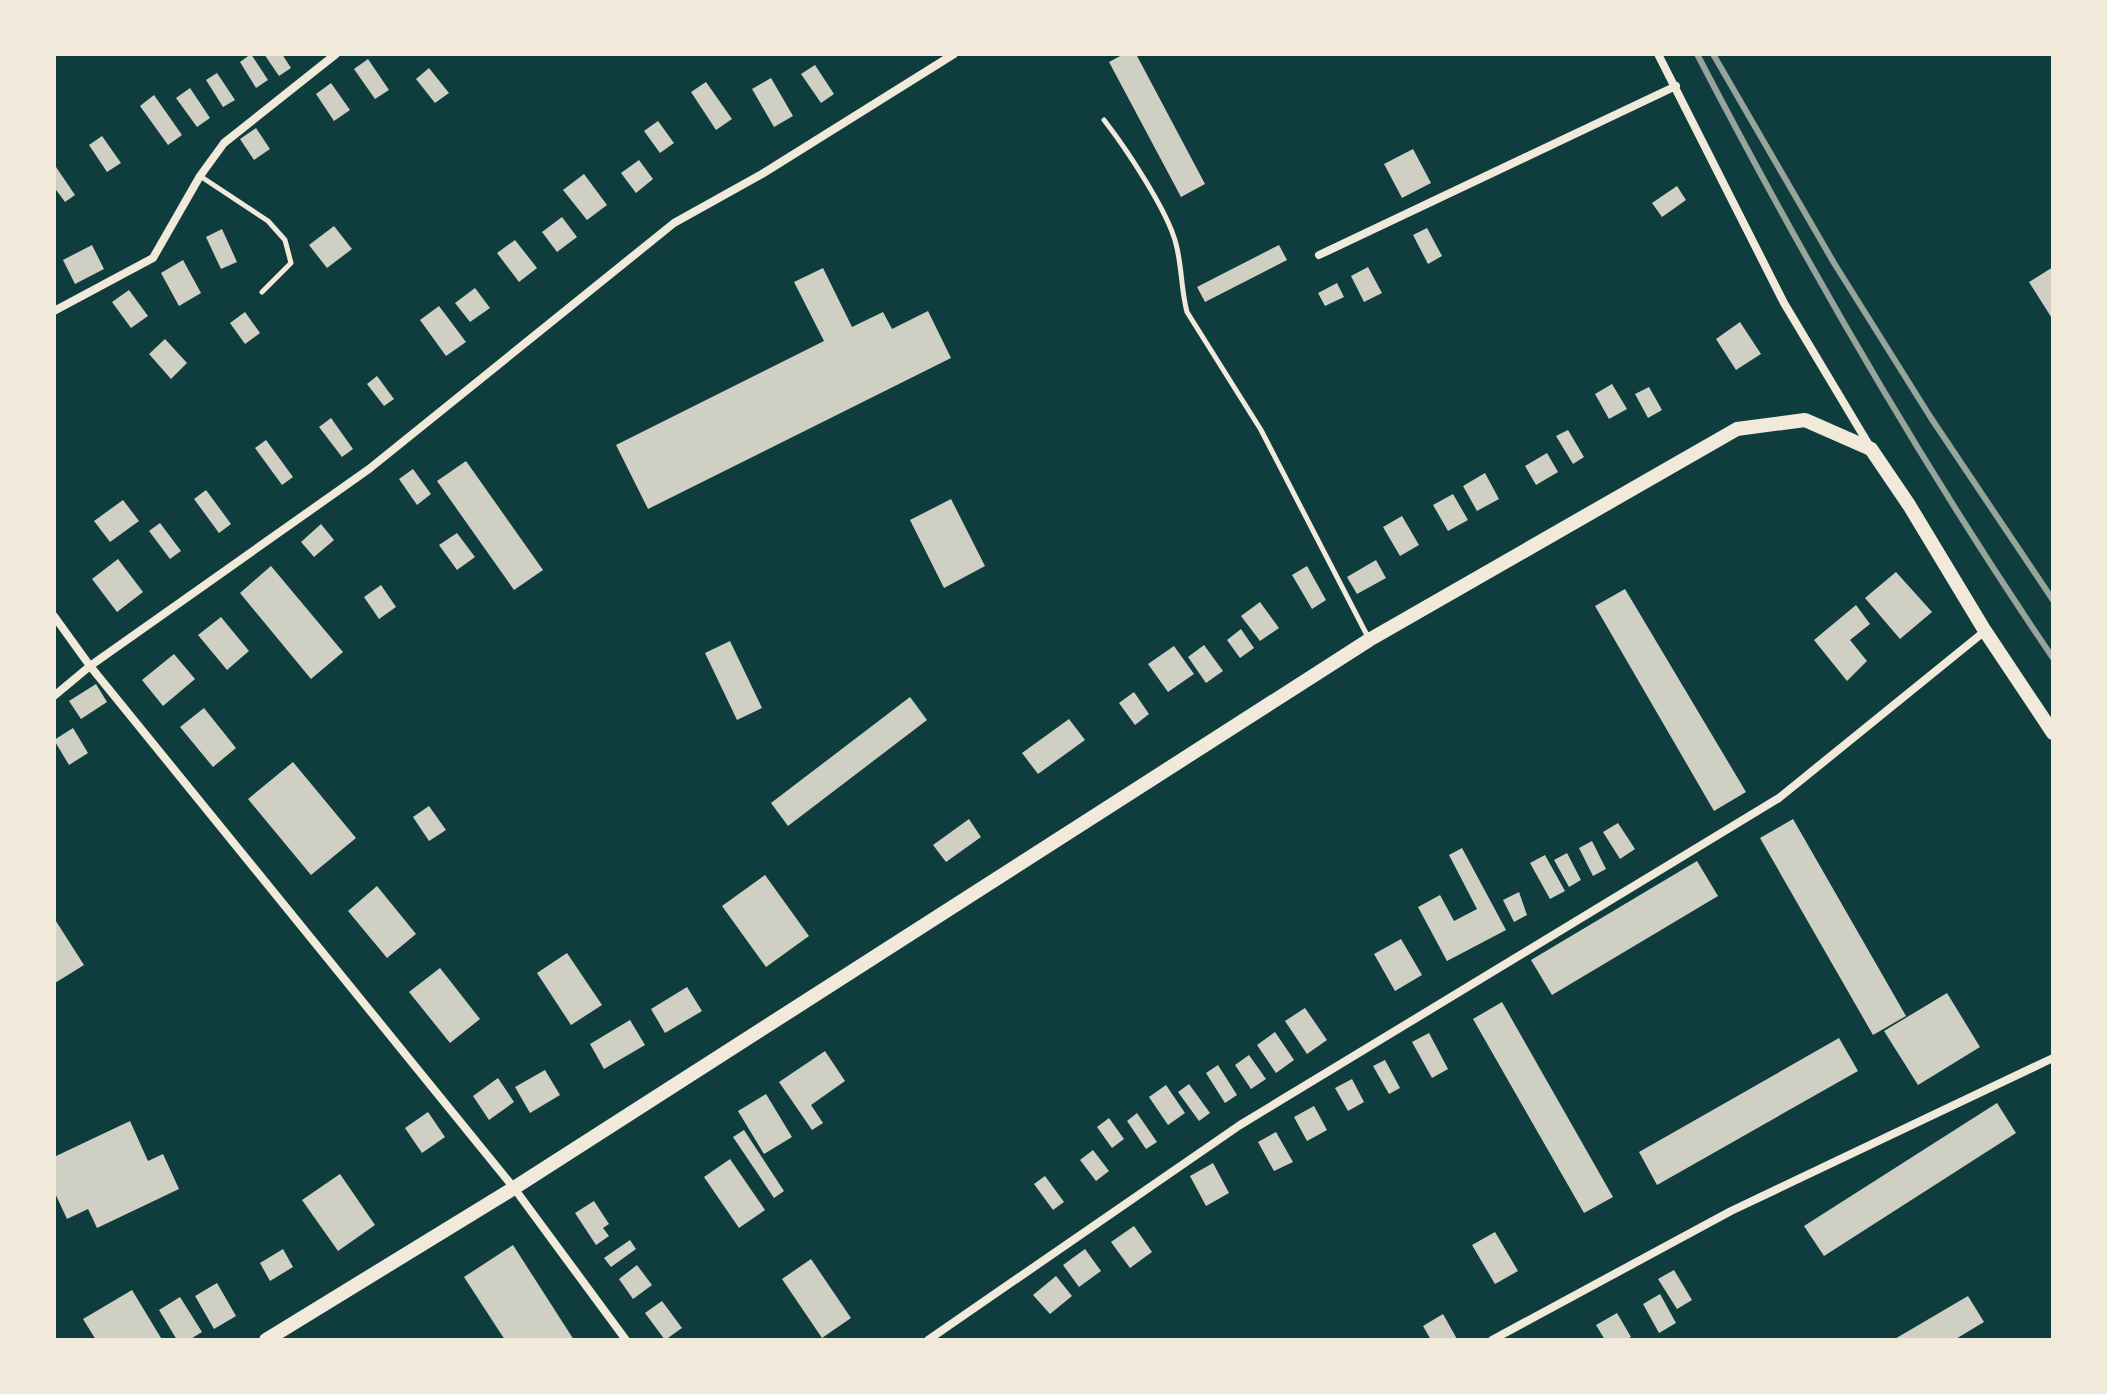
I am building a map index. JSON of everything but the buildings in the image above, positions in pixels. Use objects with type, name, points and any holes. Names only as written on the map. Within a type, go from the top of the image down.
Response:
[{"type":"street","points":[[54,311],[153,258],[200,176],[224,143],[336,54]]},
{"type":"street","points":[[54,696],[90,666],[369,469],[674,223],[762,174],[954,54]]},
{"type":"street","points":[[1658,54],[1784,303],[1871,449],[2053,733]]},
{"type":"street","points":[[1319,255],[1676,86]]},
{"type":"street","points":[[266,1340],[514,1188],[1369,640],[1737,429],[1805,420],[1871,449]]},
{"type":"street","points":[[54,616],[90,666],[514,1188],[626,1340]]},
{"type":"street","points":[[928,1340],[1240,1125],[1779,798],[1985,631]]},
{"type":"street","points":[[1492,1340],[1731,1211],[2053,1058]]},
{"type":"lane","points":[[1104,120],[1121,142],[1171,229],[1177,246],[1187,312],[1261,430],[1369,640]]},
{"type":"lane","points":[[200,176],[268,221],[285,240],[291,263],[262,292]]},
{"type":"railway","points":[[1697,54],[1866,361],[1957,511],[2053,658]]},
{"type":"railway","points":[[1713,54],[1834,263],[1931,418],[2053,600]]}]
